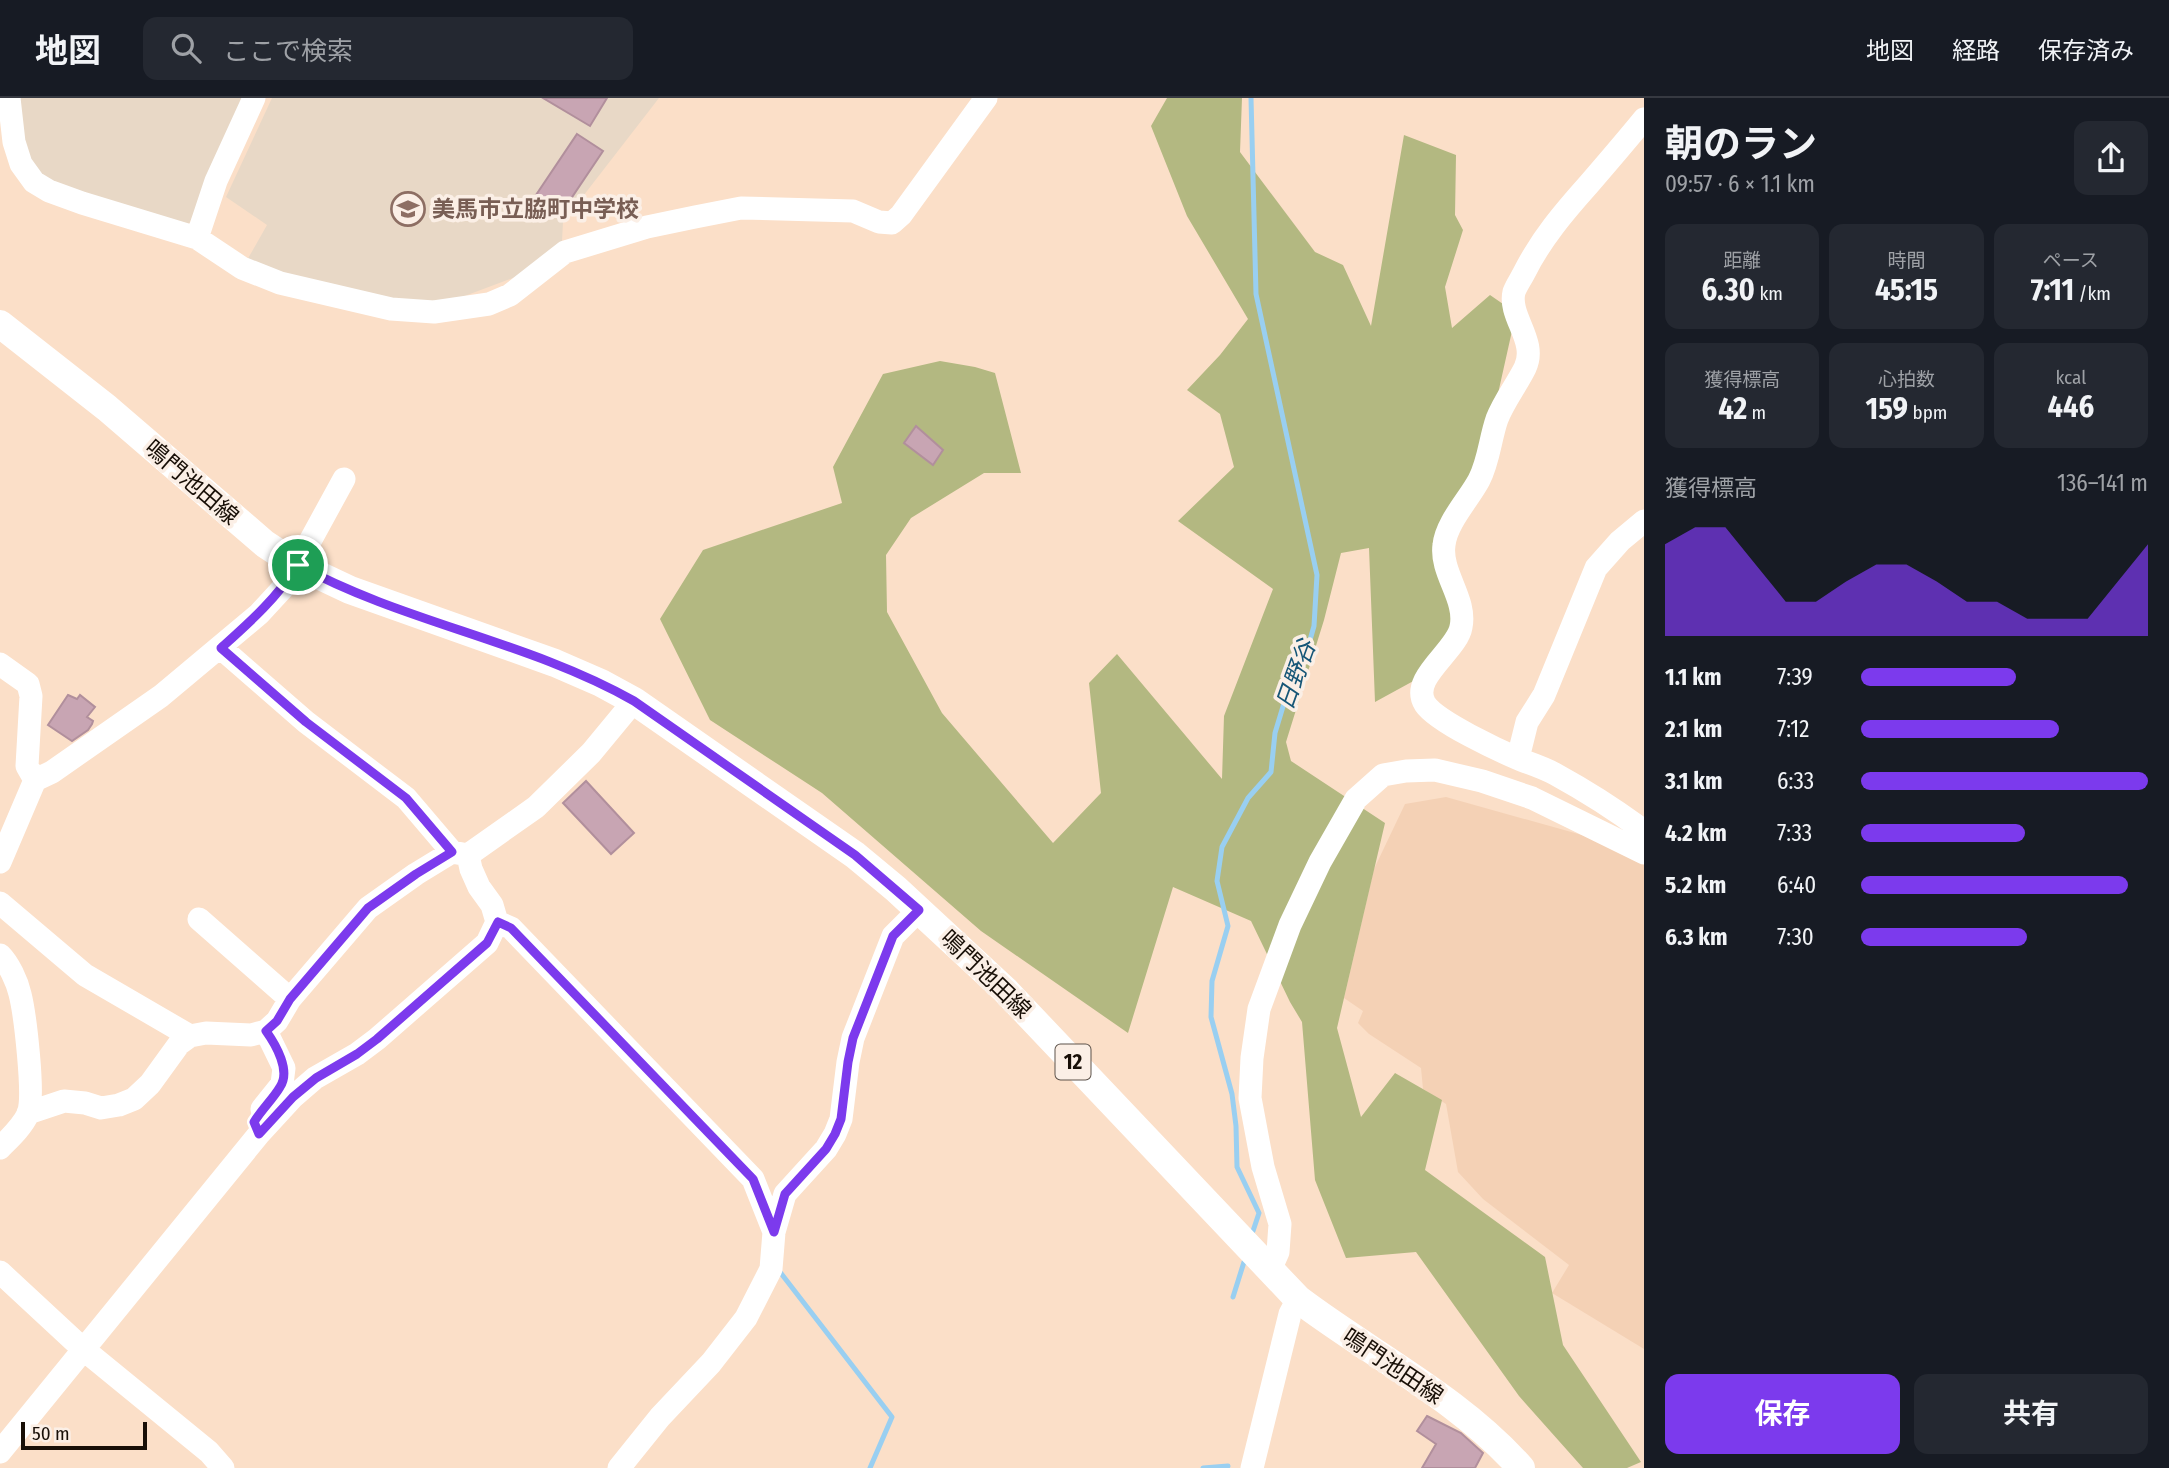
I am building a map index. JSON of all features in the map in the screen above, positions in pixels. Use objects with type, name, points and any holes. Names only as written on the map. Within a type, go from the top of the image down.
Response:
[{"type":"main road","name":"鳴門池田線","points":[[3,333],[107,408],[265,544],[298,565],[351,590],[555,663],[601,683],[634,701],[855,855],[1005,990],[1298,1299],[1475,1423],[1521,1468]]},
{"type":"street","points":[[9,98],[13,142],[21,164],[34,182],[50,191],[197,238],[242,268],[280,283],[391,309],[434,312],[489,304],[510,295],[565,252],[647,227],[741,208],[853,211],[879,222],[892,223],[901,215],[986,98]]},
{"type":"street","points":[[197,238],[216,181],[254,98]]},
{"type":"street","points":[[1644,119],[1548,231],[1514,292],[1513,302],[1527,341],[1529,355],[1526,366],[1496,421],[1479,480],[1448,531],[1444,543],[1445,564],[1461,608],[1462,626],[1454,644],[1428,673],[1422,689],[1425,703],[1441,719],[1518,758],[1553,772],[1622,814],[1644,831]]},
{"type":"street","points":[[0,862],[35,780],[52,772],[161,696],[221,648],[266,606],[282,589],[298,565],[344,479]]},
{"type":"street","points":[[1518,758],[1527,722],[1544,695],[1596,568],[1620,541],[1644,521]]},
{"type":"street","points":[[221,648],[306,722],[406,798],[460,853],[492,905],[498,922],[511,928],[753,1179],[774,1232]]},
{"type":"street","points":[[0,664],[28,684],[31,695],[27,766],[35,780]]},
{"type":"street","points":[[28,1112],[64,1101],[101,1108],[119,1105],[134,1099],[150,1084],[178,1044],[190,1036],[206,1033],[251,1035],[266,1031],[368,908],[416,874],[460,853],[536,807],[591,753],[634,701]]},
{"type":"street","points":[[1270,1270],[1278,1252],[1280,1224],[1263,1167],[1250,1098],[1259,1009],[1290,925],[1320,862],[1356,799],[1383,775],[1434,770],[1482,781],[1532,799],[1644,853]]},
{"type":"street","points":[[0,903],[85,975],[190,1036]]},
{"type":"street","points":[[619,1468],[660,1417],[711,1363],[746,1318],[771,1269],[774,1232],[785,1194],[826,1149],[841,1119],[853,1038],[893,936],[919,910]]},
{"type":"street","points":[[199,919],[290,999]]},
{"type":"street","points":[[0,1452],[259,1134],[293,1097],[316,1078],[377,1039],[487,943],[498,922]]},
{"type":"street","points":[[0,955],[6,961],[20,993],[32,1088],[28,1112],[16,1131],[0,1148]]},
{"type":"street","points":[[259,1134],[254,1122],[282,1084],[284,1068],[266,1031]]},
{"type":"street","points":[[0,1272],[83,1349],[209,1452],[223,1468]]},
{"type":"street","points":[[1252,1468],[1283,1339],[1290,1314],[1298,1299]]},
{"type":"shaded area","points":[[17,98],[246,98],[189,224],[44,182],[22,146]]},
{"type":"shaded area","name":"美馬市立脇町中学校","points":[[272,98],[659,98],[563,222],[562,241],[521,275],[446,303],[402,303],[281,274],[246,262],[267,225],[226,197]]},
{"type":"shaded area","points":[[1446,797],[1614,844],[1644,862],[1644,1349],[1552,1293],[1569,1265],[1483,1199],[1458,1172],[1446,1104],[1423,1089],[1421,1068],[1369,1034],[1358,1023],[1363,1011],[1344,998],[1374,869],[1405,804]]},
{"type":"green space","points":[[1167,98],[1242,98],[1240,152],[1315,252],[1343,265],[1371,326],[1404,135],[1456,155],[1455,215],[1463,230],[1445,287],[1452,328],[1490,295],[1516,313],[1489,434],[1433,549],[1462,606],[1428,673],[1375,702],[1369,548],[1341,553],[1324,620],[1286,742],[1291,761],[1385,823],[1337,1028],[1361,1117],[1395,1073],[1442,1100],[1425,1170],[1545,1257],[1563,1345],[1641,1462],[1627,1468],[1583,1468],[1519,1396],[1416,1252],[1346,1258],[1315,1180],[1302,1022],[1251,921],[1173,887],[1128,1033],[981,931],[822,793],[710,720],[660,619],[703,550],[842,503],[833,467],[883,374],[940,361],[975,367],[995,373],[1021,473],[984,473],[911,518],[886,555],[887,612],[942,713],[1053,843],[1101,793],[1089,683],[1117,654],[1222,779],[1224,716],[1273,589],[1178,521],[1234,467],[1220,414],[1187,390],[1220,355],[1248,319],[1187,216],[1151,126]]},
{"type":"building","points":[[543,98],[607,98],[590,126]]},
{"type":"building","points":[[577,134],[603,151],[562,212],[536,195]]},
{"type":"building","points":[[916,426],[943,450],[933,465],[904,443]]},
{"type":"building","points":[[68,695],[77,699],[80,695],[95,707],[87,717],[93,721],[88,730],[72,741],[48,725]]},
{"type":"building","points":[[586,781],[634,833],[611,854],[563,803]]},
{"type":"building","points":[[1427,1416],[1461,1433],[1483,1453],[1475,1468],[1422,1468],[1436,1444],[1417,1431]]},
{"type":"waterway","name":"日野谷","points":[[1251,98],[1256,294],[1317,575],[1314,626],[1304,661],[1288,690],[1275,733],[1271,772],[1248,798],[1222,847],[1217,881],[1228,926],[1212,981],[1211,1017],[1232,1094],[1237,1167],[1259,1213],[1253,1231]]},
{"type":"waterway","name":"日野谷","points":[[1233,1297],[1244,1262]]},
{"type":"waterway","points":[[780,1272],[892,1417],[870,1468]]},
{"type":"waterway","points":[[1203,1468],[1228,1466]]},
{"type":"place","name":"美馬市立脇町中学校","points":[[408,209]]},
{"type":"route","points":[[298,565],[351,590],[555,663],[634,701],[855,855],[919,910],[893,936],[853,1038],[841,1119],[835,1134],[826,1149],[785,1194],[774,1232],[753,1179],[511,928],[498,922],[487,943],[377,1039],[316,1078],[293,1097],[259,1134],[254,1122],[282,1084],[284,1068],[266,1031],[368,908],[452,852],[406,798],[306,722],[221,648],[282,589],[298,565]]}]
